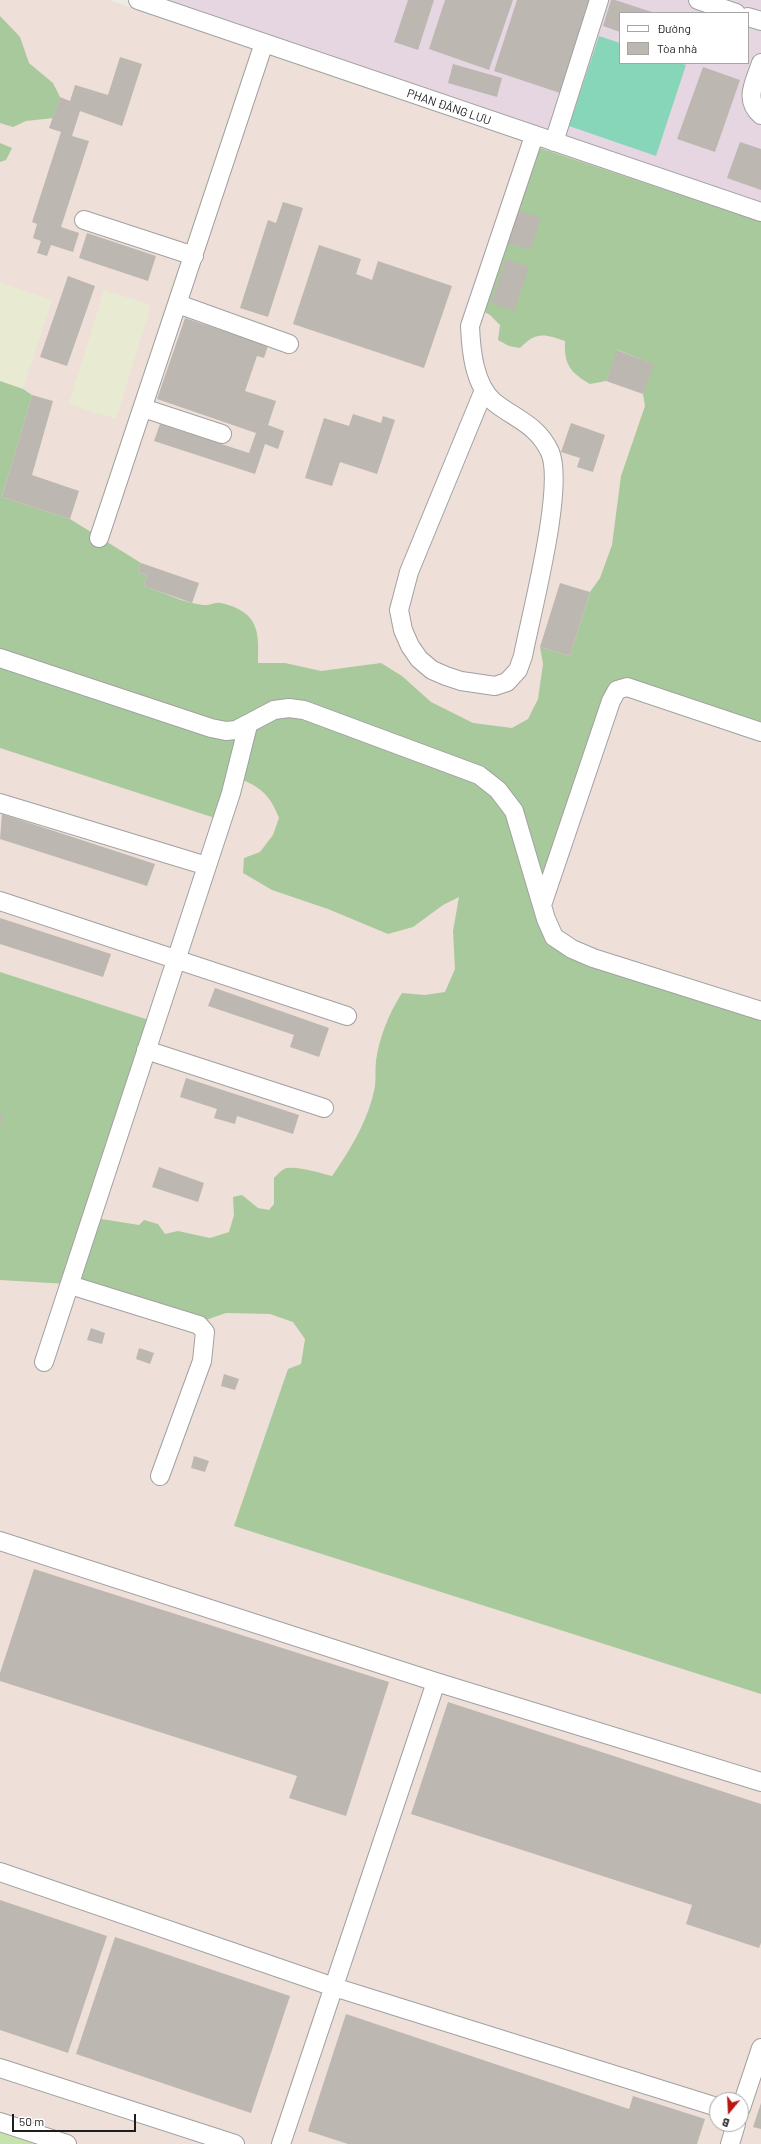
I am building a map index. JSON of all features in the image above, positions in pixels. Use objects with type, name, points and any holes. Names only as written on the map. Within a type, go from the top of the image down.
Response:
[{"type":"street","name":"PHAN ĐĂNG LƯU","points":[[138,0],[761,212]]},
{"type":"street","points":[[554,142],[599,0]]},
{"type":"street","points":[[698,0],[734,8]]},
{"type":"street","points":[[749,17],[761,21]]},
{"type":"street","points":[[99,538],[264,43]]},
{"type":"street","points":[[761,63],[750,98],[754,109],[761,115]]},
{"type":"street","points":[[484,390],[411,566],[400,610],[403,630],[410,646],[419,659],[432,670],[462,681],[495,686],[507,682],[518,670],[523,656],[544,550],[554,480],[550,453],[541,437],[528,423],[494,402],[484,390],[471,350],[470,326],[534,136]]},
{"type":"street","points":[[84,220],[194,256]]},
{"type":"street","points":[[178,304],[289,344]]},
{"type":"street","points":[[143,408],[222,434]]},
{"type":"street","points":[[0,658],[211,728],[226,731],[236,730],[248,725],[274,710],[289,708],[304,710],[479,775],[498,790],[514,811],[542,905],[554,937],[572,949],[593,958],[761,1011]]},
{"type":"street","points":[[542,905],[611,701],[617,690],[627,687],[761,732]]},
{"type":"street","points":[[44,1362],[207,866],[239,765],[248,725]]},
{"type":"street","points":[[0,803],[207,866]]},
{"type":"street","points":[[0,901],[347,1016]]},
{"type":"street","points":[[146,1050],[324,1108]]},
{"type":"street","points":[[70,1285],[199,1325],[205,1332],[202,1361],[160,1476]]},
{"type":"street","points":[[0,1541],[436,1682],[761,1782]]},
{"type":"street","points":[[281,2144],[436,1682]]},
{"type":"street","points":[[0,1872],[334,1987],[709,2104]]},
{"type":"street","points":[[746,2092],[761,2048]]},
{"type":"street","points":[[0,2068],[235,2144]]},
{"type":"street","points":[[0,2122],[67,2144]]},
{"type":"street","points":[[730,2144],[734,2132]]},
{"type":"shaded area","points":[[0,0],[109,0],[761,222],[761,2144],[79,2144],[0,2118]]},
{"type":"shaded area","points":[[167,0],[761,0],[761,202],[537,127]]},
{"type":"green space","points":[[0,16],[20,37],[29,63],[53,83],[60,97],[53,118],[26,121],[13,127],[0,123]]},
{"type":"green space","points":[[599,36],[619,43],[619,64],[686,65],[656,156],[569,126]]},
{"type":"green space","points":[[0,143],[12,148],[6,160],[0,162]]},
{"type":"green space","points":[[534,146],[761,222],[761,728],[627,684],[542,893],[501,787],[304,706],[236,726],[0,654],[0,381],[23,389],[32,395],[2,497],[70,519],[141,563],[138,572],[147,575],[144,586],[188,602],[205,605],[221,603],[234,607],[243,612],[250,618],[257,632],[258,663],[285,663],[321,671],[381,663],[402,676],[431,702],[473,723],[512,728],[528,719],[538,699],[543,664],[540,647],[570,656],[590,592],[600,578],[612,545],[621,476],[645,406],[643,394],[653,364],[618,350],[606,381],[590,384],[578,376],[567,362],[565,341],[552,337],[536,336],[520,348],[509,346],[498,340],[500,325],[490,315],[479,309]]},
{"type":"green space","points":[[0,283],[52,300],[23,389],[0,381]]},
{"type":"green space","points":[[104,290],[151,305],[116,419],[69,404]]},
{"type":"green space","points":[[0,662],[237,733],[218,819],[0,748]]},
{"type":"green space","points":[[290,712],[478,778],[510,812],[552,940],[761,1015],[761,1694],[234,1526],[288,1369],[301,1364],[305,1339],[293,1322],[270,1314],[226,1313],[200,1322],[74,1283],[95,1218],[139,1225],[144,1220],[158,1224],[165,1234],[178,1231],[210,1238],[229,1232],[234,1215],[233,1197],[242,1195],[258,1208],[269,1210],[274,1204],[274,1178],[283,1169],[297,1168],[332,1176],[346,1155],[364,1122],[375,1086],[376,1061],[380,1043],[385,1026],[397,1001],[402,993],[425,995],[445,992],[455,969],[453,931],[459,897],[443,905],[413,927],[388,934],[328,909],[272,890],[243,873],[244,858],[260,852],[273,835],[279,818],[269,798],[264,793],[253,785],[239,779],[251,728]]},
{"type":"green space","points":[[0,972],[152,1021],[67,1284],[0,1280]]},
{"type":"green space","points":[[0,2126],[56,2144],[0,2144]]},
{"type":"building","points":[[408,0],[434,0],[418,50],[394,42]]},
{"type":"building","points":[[445,0],[513,0],[489,70],[429,49]]},
{"type":"building","points":[[517,0],[591,0],[560,93],[494,71]]},
{"type":"building","points":[[611,0],[652,12],[619,12],[619,32],[603,26]]},
{"type":"building","points":[[120,57],[142,64],[122,126],[80,111],[72,136],[89,141],[61,227],[79,233],[73,252],[51,245],[47,256],[37,253],[41,241],[33,238],[37,224],[32,222],[61,132],[49,128],[60,97],[70,101],[75,85],[108,95]]},
{"type":"building","points":[[453,64],[502,78],[497,97],[448,83]]},
{"type":"building","points":[[703,67],[740,80],[715,152],[677,139]]},
{"type":"building","points":[[740,142],[761,149],[761,190],[727,178]]},
{"type":"building","points":[[283,202],[303,208],[268,317],[240,308],[268,220],[276,223]]},
{"type":"building","points":[[515,209],[541,218],[530,250],[504,242]]},
{"type":"building","points":[[87,233],[156,256],[148,281],[79,258]]},
{"type":"building","points":[[319,245],[361,259],[356,274],[372,280],[378,261],[452,286],[424,368],[293,324]]},
{"type":"building","points":[[506,259],[529,267],[514,311],[491,303]]},
{"type":"building","points":[[68,276],[95,286],[67,366],[40,357]]},
{"type":"building","points":[[185,318],[268,346],[264,358],[257,356],[245,391],[276,401],[268,425],[284,431],[278,449],[265,444],[255,474],[154,441],[160,424],[249,453],[256,433],[157,399]]},
{"type":"building","points":[[617,350],[654,364],[643,394],[606,381]]},
{"type":"building","points":[[32,395],[53,401],[32,475],[79,491],[70,519],[2,497]]},
{"type":"building","points":[[353,414],[381,423],[383,416],[395,420],[377,474],[340,462],[332,486],[305,478],[324,418],[349,426]]},
{"type":"building","points":[[571,423],[605,435],[593,472],[577,467],[580,458],[561,452]]},
{"type":"building","points":[[141,563],[199,583],[192,603],[144,586],[147,575],[138,572]]},
{"type":"building","points":[[560,583],[590,592],[570,656],[540,647]]},
{"type":"building","points":[[2,814],[155,864],[147,886],[0,839]]},
{"type":"building","points":[[0,918],[111,954],[103,977],[0,944]]},
{"type":"building","points":[[215,988],[329,1028],[319,1057],[290,1047],[294,1035],[208,1006]]},
{"type":"building","points":[[186,1078],[299,1115],[293,1134],[237,1116],[235,1124],[214,1118],[217,1109],[180,1097]]},
{"type":"building","points":[[0,1115],[3,1116],[0,1125]]},
{"type":"building","points":[[159,1167],[204,1183],[198,1202],[152,1187]]},
{"type":"building","points":[[91,1328],[105,1333],[102,1344],[87,1340]]},
{"type":"building","points":[[139,1348],[154,1353],[150,1364],[136,1359]]},
{"type":"building","points":[[224,1374],[239,1379],[235,1390],[221,1386]]},
{"type":"building","points":[[194,1456],[209,1461],[205,1472],[191,1468]]},
{"type":"building","points":[[34,1569],[389,1682],[346,1816],[289,1798],[297,1776],[0,1681],[0,1673]]},
{"type":"building","points":[[448,1702],[761,1804],[761,1943],[759,1948],[686,1924],[692,1905],[411,1814]]},
{"type":"building","points":[[0,1900],[107,1936],[68,2053],[0,2030]]},
{"type":"building","points":[[115,1937],[290,1996],[251,2113],[76,2054]]},
{"type":"building","points":[[346,2014],[629,2109],[633,2096],[705,2119],[697,2144],[348,2144],[308,2131]]},
{"type":"building","points":[[761,2103],[761,2129],[753,2127]]}]
